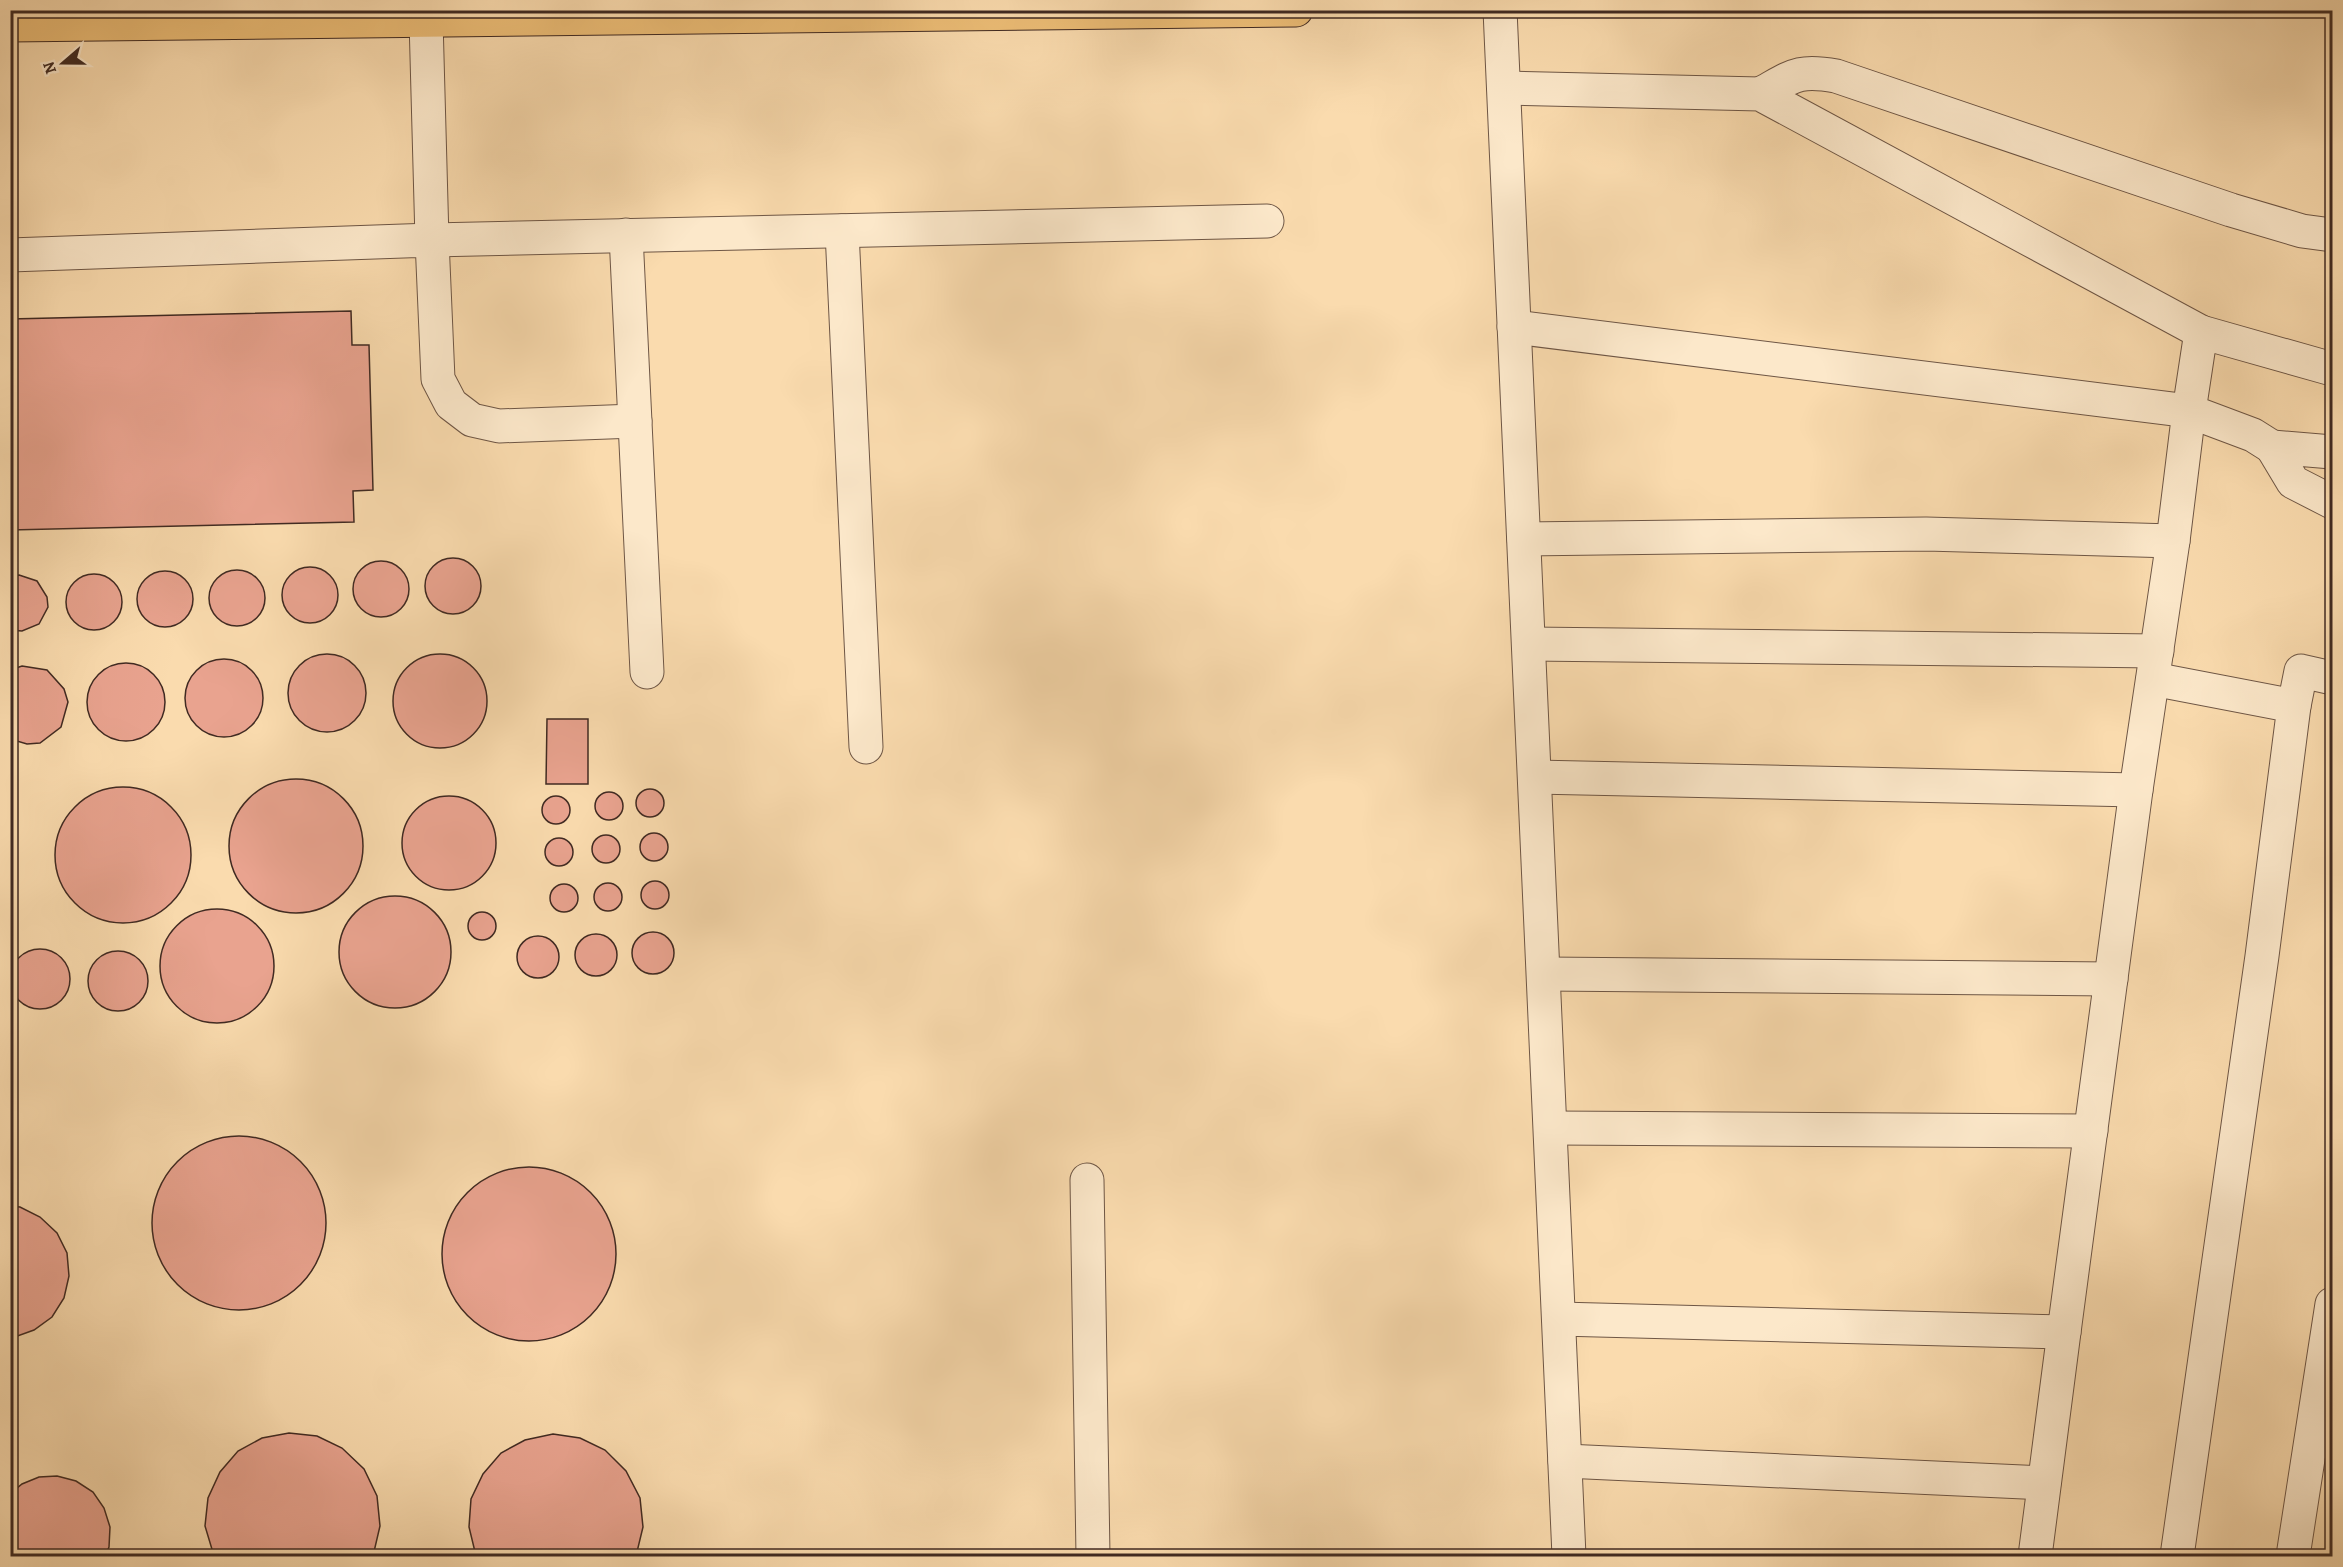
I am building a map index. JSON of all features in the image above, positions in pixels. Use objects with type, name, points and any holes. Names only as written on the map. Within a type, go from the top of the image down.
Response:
[{"type":"main road","points":[[10,25],[426,20],[616,14],[1296,10]]},
{"type":"street","points":[[1500,10],[1569,1557]]},
{"type":"street","points":[[426,20],[438,379],[451,404],[472,420],[499,426],[635,421]]},
{"type":"street","points":[[1760,94],[1794,76],[1810,72],[1836,76],[2230,210],[2302,231],[2332,235]]},
{"type":"street","points":[[1504,88],[1760,94],[2201,332],[2332,369]]},
{"type":"street","points":[[10,255],[432,240],[1267,220]]},
{"type":"street","points":[[842,231],[866,747]]},
{"type":"street","points":[[626,235],[647,672]]},
{"type":"street","points":[[1514,327],[2189,411],[2253,435],[2272,447],[2293,482],[2332,502]]},
{"type":"street","points":[[2035,1557],[2136,790],[2174,541],[2201,332]]},
{"type":"street","points":[[2272,447],[2332,452]]},
{"type":"street","points":[[1524,539],[1926,534],[2174,541]]},
{"type":"street","points":[[1529,644],[2155,665],[2294,706]]},
{"type":"street","points":[[2177,1557],[2262,956],[2294,706],[2301,671],[2332,678]]},
{"type":"street","points":[[1535,777],[2136,790]]},
{"type":"street","points":[[1544,974],[2111,979]]},
{"type":"street","points":[[1551,1128],[2091,1131]]},
{"type":"street","points":[[1087,1180],[1093,1557]]},
{"type":"street","points":[[2293,1557],[2332,1304]]},
{"type":"street","points":[[1559,1319],[2064,1332]]},
{"type":"street","points":[[1565,1461],[2044,1483]]},
{"type":"building","points":[[351,311],[352,345],[369,345],[373,490],[353,491],[354,522],[10,530],[10,319]]},
{"type":"building","points":[[453,558],[464,560],[473,566],[479,575],[481,586],[479,597],[473,606],[464,612],[453,614],[442,612],[433,606],[427,597],[425,586],[427,575],[433,566],[442,560]]},
{"type":"building","points":[[381,561],[392,563],[401,569],[407,578],[409,589],[407,600],[401,609],[392,615],[381,617],[370,615],[361,609],[355,600],[353,589],[355,578],[361,569],[370,563]]},
{"type":"building","points":[[310,567],[321,569],[330,575],[336,584],[338,595],[336,606],[330,615],[321,621],[310,623],[299,621],[290,615],[284,606],[282,595],[284,584],[290,575],[299,569]]},
{"type":"building","points":[[237,570],[248,572],[257,578],[263,587],[265,598],[263,609],[257,618],[248,624],[237,626],[226,624],[217,618],[211,609],[209,598],[211,587],[217,578],[226,572]]},
{"type":"building","points":[[165,571],[176,573],[185,579],[191,588],[193,599],[191,610],[185,619],[176,625],[165,627],[154,625],[145,619],[139,610],[137,599],[139,588],[145,579],[154,573]]},
{"type":"building","points":[[94,574],[105,576],[114,582],[120,591],[122,602],[120,613],[114,622],[105,628],[94,630],[83,628],[74,622],[68,613],[66,602],[68,591],[74,582],[83,576]]},
{"type":"building","points":[[19,575],[37,581],[47,597],[48,607],[39,624],[22,631],[10,630],[10,576]]},
{"type":"building","points":[[327,654],[342,657],[359,671],[366,693],[363,708],[349,725],[327,732],[312,729],[295,715],[288,693],[291,678],[305,661]]},
{"type":"building","points":[[440,654],[458,658],[473,668],[483,683],[487,701],[483,719],[473,734],[458,744],[440,748],[422,744],[407,734],[397,719],[393,701],[397,683],[407,668],[422,658]]},
{"type":"building","points":[[224,659],[239,662],[256,676],[263,698],[260,713],[246,730],[224,737],[209,734],[192,720],[185,698],[188,683],[202,666]]},
{"type":"building","points":[[126,663],[141,666],[158,680],[165,702],[162,717],[148,734],[126,741],[111,738],[94,724],[87,702],[90,687],[104,670]]},
{"type":"building","points":[[22,666],[47,670],[64,689],[68,702],[61,727],[40,743],[27,744],[10,739],[10,670]]},
{"type":"building","points":[[547,719],[588,719],[588,784],[546,784]]},
{"type":"building","points":[[296,779],[322,784],[344,798],[358,820],[363,846],[358,872],[344,894],[322,908],[296,913],[270,908],[248,894],[234,872],[229,846],[234,820],[248,798],[270,784]]},
{"type":"building","points":[[123,787],[149,793],[171,807],[185,829],[191,855],[185,881],[171,903],[149,917],[123,923],[97,917],[75,903],[61,881],[55,855],[61,829],[75,807],[97,793]]},
{"type":"building","points":[[650,789],[660,793],[664,803],[660,813],[650,817],[640,813],[636,803],[640,793]]},
{"type":"building","points":[[609,792],[619,796],[623,806],[619,816],[609,820],[599,816],[595,806],[599,796]]},
{"type":"building","points":[[449,796],[467,799],[482,810],[493,825],[496,843],[493,861],[482,876],[467,887],[449,890],[431,887],[416,876],[405,861],[402,843],[405,825],[416,810],[431,799]]},
{"type":"building","points":[[556,796],[566,800],[570,810],[566,820],[556,824],[546,820],[542,810],[546,800]]},
{"type":"building","points":[[654,833],[664,837],[668,847],[664,857],[654,861],[644,857],[640,847],[644,837]]},
{"type":"building","points":[[606,835],[616,839],[620,849],[616,859],[606,863],[596,859],[592,849],[596,839]]},
{"type":"building","points":[[10,836],[17,863],[10,891]]},
{"type":"building","points":[[559,838],[569,842],[573,852],[569,862],[559,866],[549,862],[545,852],[549,842]]},
{"type":"building","points":[[655,881],[665,885],[669,895],[665,905],[655,909],[645,905],[641,895],[645,885]]},
{"type":"building","points":[[608,883],[618,887],[622,897],[618,907],[608,911],[598,907],[594,897],[598,887]]},
{"type":"building","points":[[564,884],[574,888],[578,898],[574,908],[564,912],[554,908],[550,898],[554,888]]},
{"type":"building","points":[[395,896],[416,900],[435,912],[447,931],[451,952],[447,973],[435,992],[416,1004],[395,1008],[374,1004],[355,992],[343,973],[339,952],[343,931],[355,912],[374,900]]},
{"type":"building","points":[[217,909],[239,913],[258,925],[270,944],[274,966],[270,988],[258,1007],[239,1019],[217,1023],[195,1019],[176,1007],[164,988],[160,966],[164,944],[176,925],[195,913]]},
{"type":"building","points":[[482,912],[492,916],[496,926],[492,936],[482,940],[472,936],[468,926],[472,916]]},
{"type":"building","points":[[653,932],[668,938],[674,953],[668,968],[653,974],[638,968],[632,953],[638,938]]},
{"type":"building","points":[[596,934],[611,940],[617,955],[611,970],[596,976],[581,970],[575,955],[581,940]]},
{"type":"building","points":[[538,936],[553,942],[559,957],[553,972],[538,978],[523,972],[517,957],[523,942]]},
{"type":"building","points":[[40,949],[57,954],[65,962],[70,979],[65,996],[57,1004],[40,1009],[23,1004],[15,996],[10,979],[15,962],[23,954]]},
{"type":"building","points":[[118,951],[135,956],[143,964],[148,981],[143,998],[135,1006],[118,1011],[101,1006],[93,998],[88,981],[93,964],[101,956]]},
{"type":"building","points":[[239,1136],[272,1143],[287,1151],[300,1162],[311,1175],[319,1190],[326,1223],[319,1256],[311,1271],[300,1284],[287,1295],[272,1303],[239,1310],[206,1303],[191,1295],[178,1284],[167,1271],[159,1256],[152,1223],[159,1190],[167,1175],[178,1162],[191,1151],[206,1143]]},
{"type":"building","points":[[529,1167],[562,1174],[577,1182],[590,1193],[601,1206],[609,1221],[616,1254],[609,1287],[601,1302],[590,1315],[577,1326],[562,1334],[529,1341],[496,1334],[481,1326],[468,1315],[457,1302],[449,1287],[442,1254],[449,1221],[457,1206],[468,1193],[481,1182],[496,1174]]},
{"type":"building","points":[[10,1206],[20,1207],[40,1217],[57,1233],[67,1253],[69,1276],[64,1298],[52,1317],[34,1330],[12,1338]]},
{"type":"building","points":[[289,1433],[317,1436],[342,1448],[364,1469],[377,1496],[380,1526],[373,1556],[214,1556],[205,1526],[208,1498],[220,1472],[238,1451],[262,1438]]},
{"type":"building","points":[[553,1434],[580,1438],[605,1450],[626,1471],[640,1498],[643,1527],[636,1556],[476,1556],[469,1527],[471,1499],[483,1474],[501,1453],[525,1440]]},
{"type":"building","points":[[57,1476],[76,1481],[93,1492],[104,1508],[110,1527],[109,1547],[105,1556],[10,1556],[10,1494],[22,1484],[39,1477]]}]
